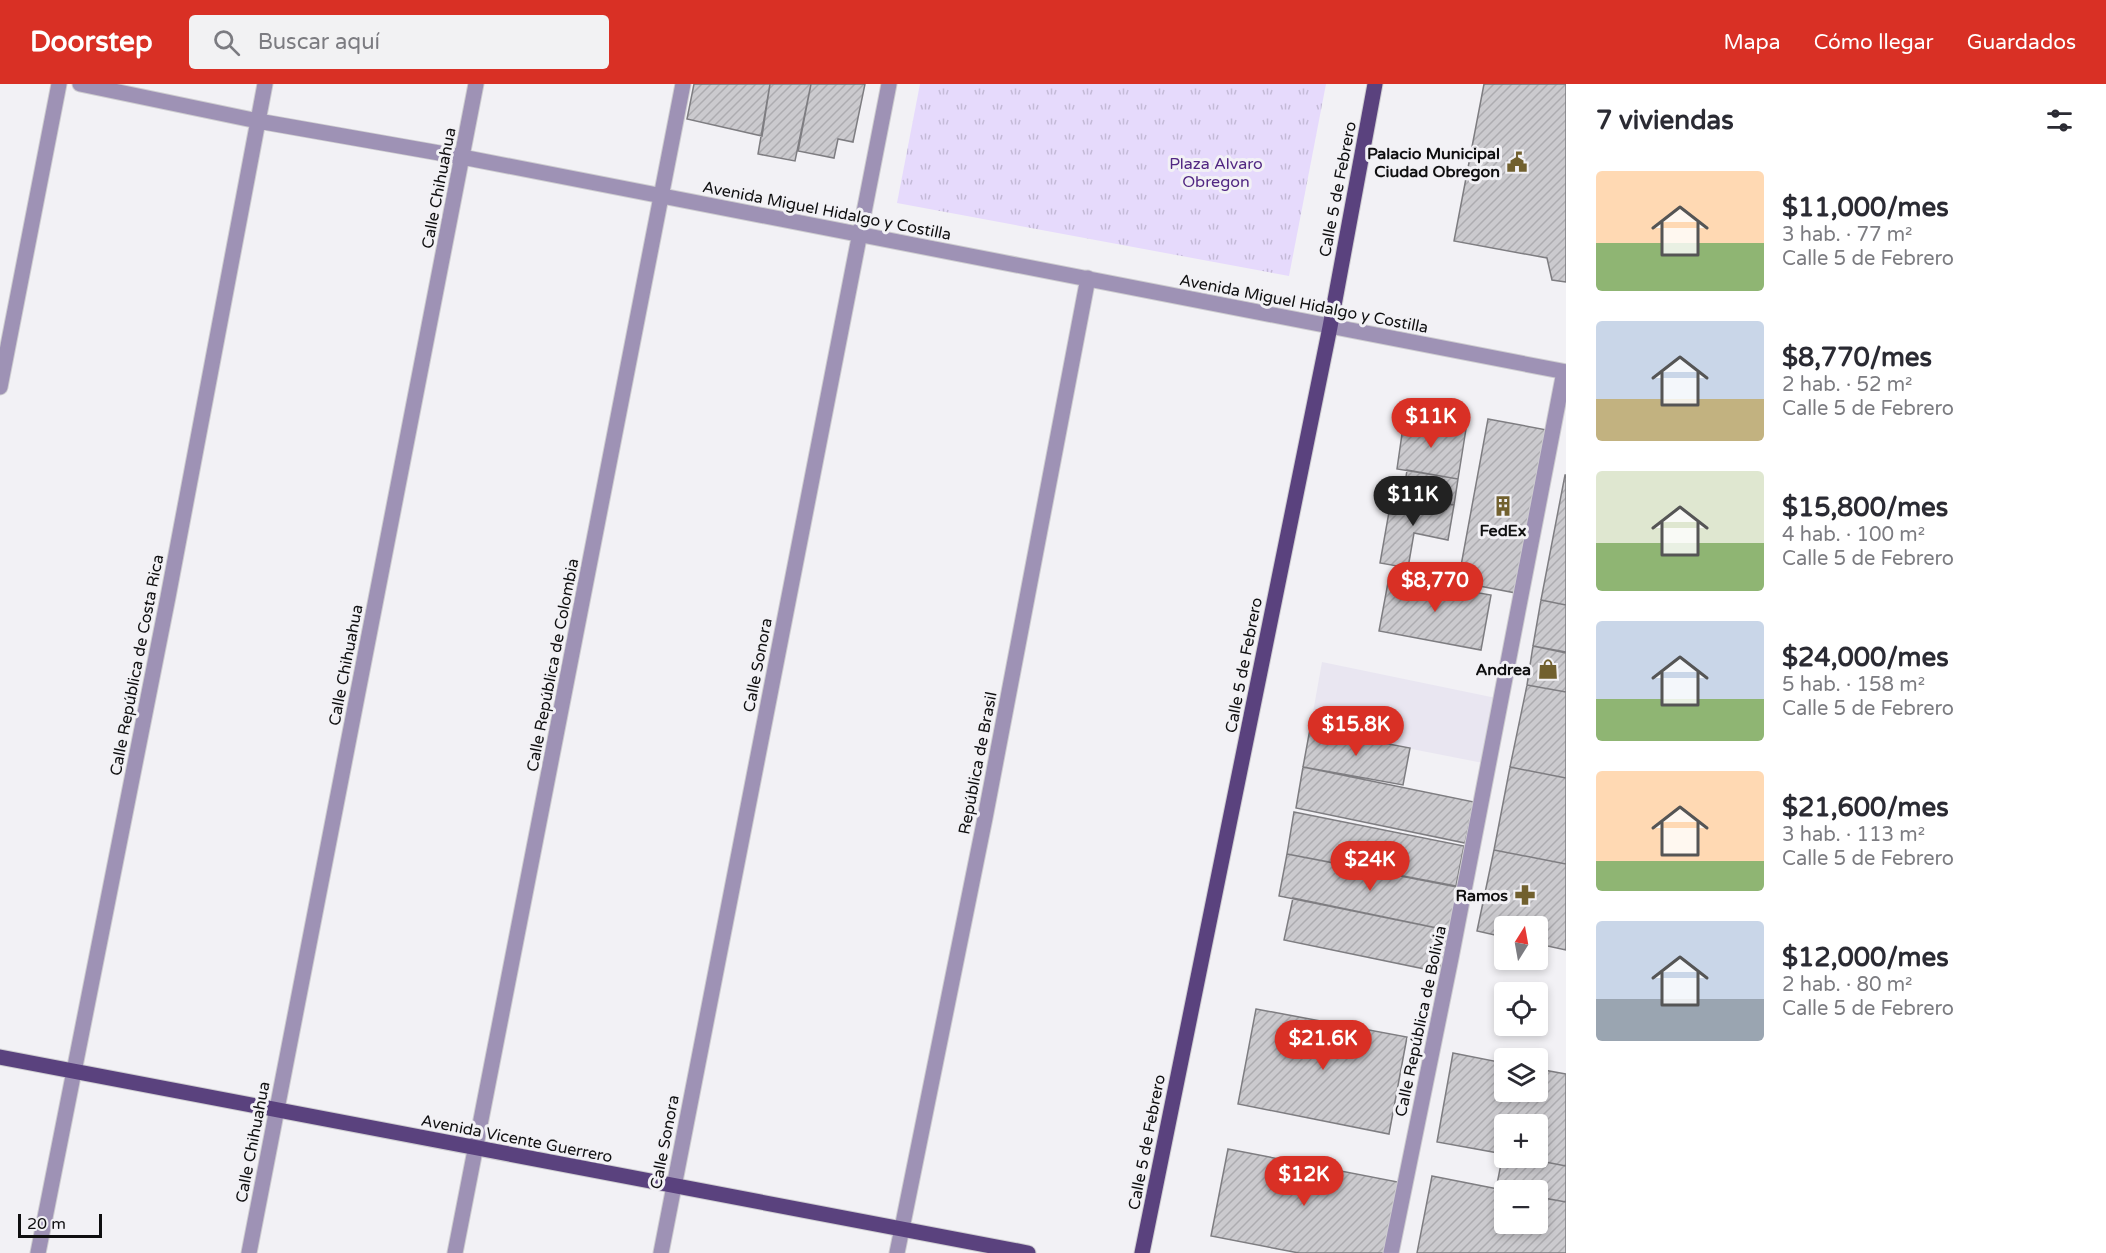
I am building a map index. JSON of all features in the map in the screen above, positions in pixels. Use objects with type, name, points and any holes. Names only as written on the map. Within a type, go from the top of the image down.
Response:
[{"type":"main road","name":"Calle 5 de Febrero","points":[[1142,1253],[1330,327],[1375,84]]},
{"type":"main road","name":"Avenida Vicente Guerrero","points":[[0,1057],[1028,1253]]},
{"type":"street","points":[[0,387],[59,84]]},
{"type":"street","name":"Avenida Miguel Hidalgo y Costilla","points":[[80,84],[258,121],[462,157],[1565,372]]},
{"type":"street","name":"Calle República de Costa Rica","points":[[38,1253],[266,84]]},
{"type":"street","name":"Calle Chihuahua","points":[[249,1253],[476,84]]},
{"type":"street","name":"Calle República de Colombia","points":[[456,1253],[682,84]]},
{"type":"street","name":"Calle Sonora","points":[[661,1253],[889,84]]},
{"type":"street","name":"República de Brasil","points":[[897,1253],[985,818],[1088,278]]},
{"type":"street","name":"Calle República de Bolivia","points":[[1391,1253],[1565,372]]},
{"type":"shaded area","points":[[1322,662],[1496,698],[1483,763],[1310,729]]},
{"type":"green space","name":"Plaza Alvaro Obregon","points":[[920,84],[1326,84],[1289,276],[897,203]]},
{"type":"building","points":[[694,84],[770,84],[762,136],[687,119]]},
{"type":"building","points":[[770,84],[811,84],[795,161],[758,154]]},
{"type":"building","points":[[811,84],[865,84],[853,142],[838,139],[834,158],[798,151]]},
{"type":"building","name":"Palacio Municipal Ciudad Obregon","points":[[1484,84],[1566,84],[1566,282],[1552,280],[1547,258],[1454,241]]},
{"type":"building","name":"FedEx","points":[[1488,419],[1547,430],[1516,593],[1458,582]]},
{"type":"building","points":[[1404,420],[1466,429],[1458,479],[1397,469]]},
{"type":"building","points":[[1407,470],[1458,479],[1454,505],[1403,497]]},
{"type":"building","points":[[1566,475],[1566,605],[1541,600]]},
{"type":"building","points":[[1392,495],[1454,505],[1448,540],[1414,533],[1408,568],[1380,563]]},
{"type":"building","points":[[1389,577],[1491,595],[1481,650],[1379,631]]},
{"type":"building","points":[[1541,600],[1566,605],[1566,652],[1533,646]]},
{"type":"building","name":"Andrea","points":[[1533,646],[1566,653],[1566,692],[1527,685]]},
{"type":"building","points":[[1527,685],[1566,692],[1566,778],[1510,767]]},
{"type":"building","points":[[1310,729],[1410,748],[1403,785],[1303,767]]},
{"type":"building","points":[[1303,767],[1474,802],[1465,843],[1296,808]]},
{"type":"building","points":[[1510,767],[1566,778],[1566,864],[1494,850]]},
{"type":"building","points":[[1294,812],[1464,846],[1456,886],[1287,854]]},
{"type":"building","name":"Ramos","points":[[1494,850],[1566,864],[1566,950],[1548,946],[1548,916],[1494,916],[1494,935],[1477,931]]},
{"type":"building","points":[[1287,854],[1462,888],[1452,931],[1279,896]]},
{"type":"building","points":[[1293,898],[1452,931],[1444,973],[1284,940]]},
{"type":"building","points":[[1256,1009],[1407,1037],[1389,1134],[1238,1104]]},
{"type":"building","points":[[1453,1053],[1494,1061],[1494,1102],[1548,1102],[1548,1071],[1566,1074],[1566,1166],[1548,1162],[1548,1114],[1494,1114],[1494,1152],[1437,1142]]},
{"type":"building","points":[[1228,1149],[1403,1183],[1389,1253],[1299,1253],[1211,1236]]},
{"type":"building","points":[[1548,1162],[1566,1166],[1566,1202],[1548,1199],[1548,1180],[1498,1180],[1500,1168],[1548,1168]]},
{"type":"building","points":[[1432,1176],[1494,1188],[1494,1234],[1548,1234],[1548,1199],[1566,1202],[1566,1253],[1417,1253]]},
{"type":"place","name":"Palacio Municipal Ciudad Obregon","points":[[1517,162]]},
{"type":"place","name":"FedEx","points":[[1503,506]]},
{"type":"place","name":"Andrea","points":[[1548,669]]},
{"type":"place","name":"Ramos","points":[[1525,895]]}]
